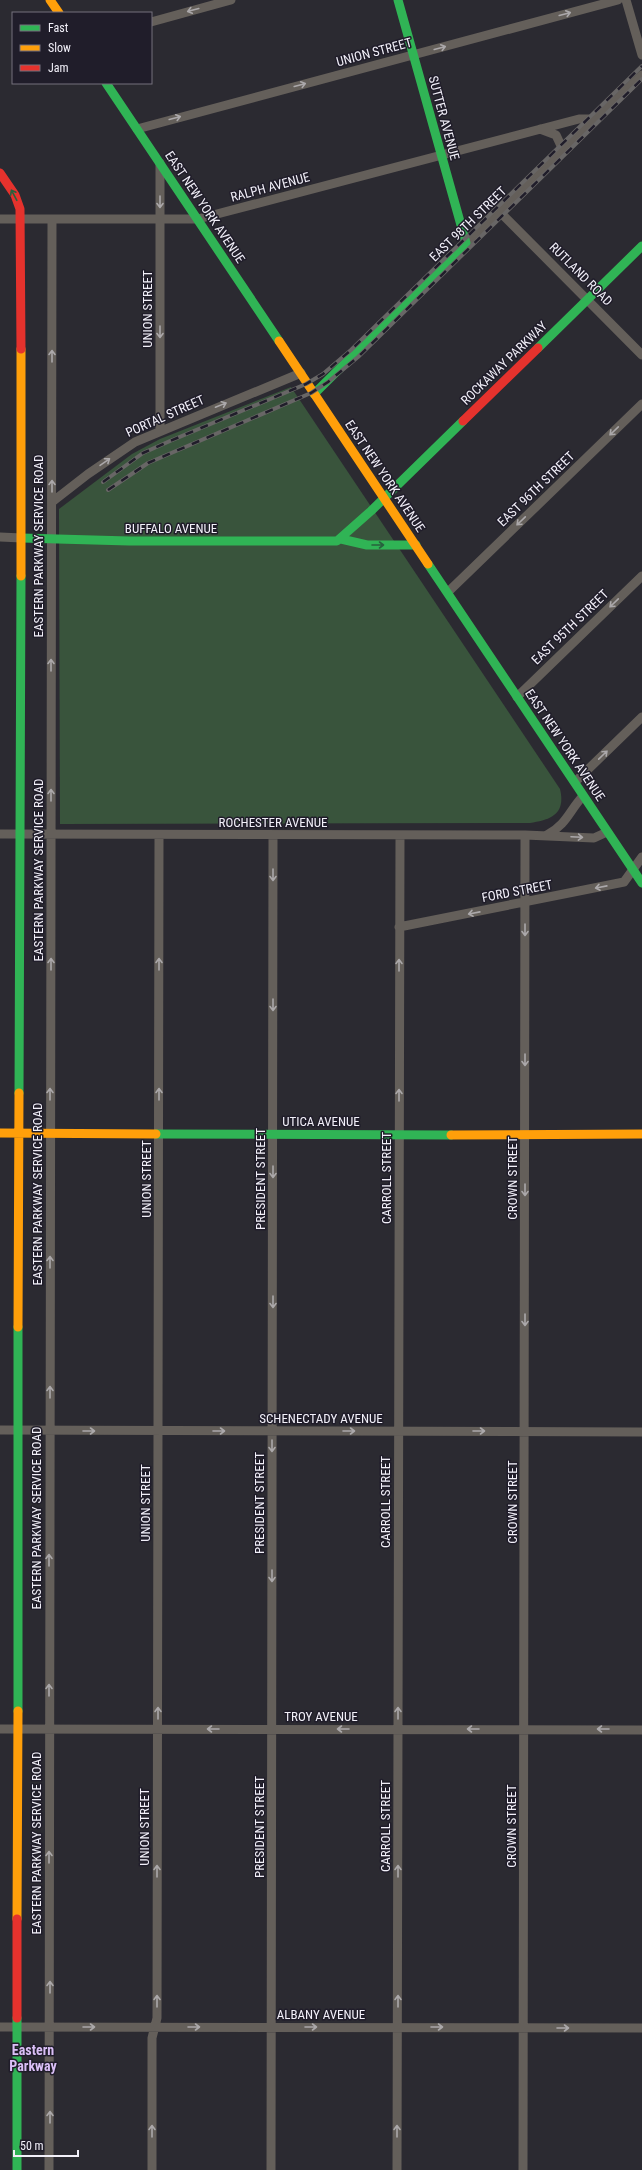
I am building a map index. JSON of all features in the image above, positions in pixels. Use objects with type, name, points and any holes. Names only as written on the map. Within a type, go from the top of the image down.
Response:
[{"type":"main road","points":[[50,0],[58,12]]},
{"type":"main road","name":"SUTTER AVENUE","points":[[398,0],[466,243]]},
{"type":"main road","name":"EAST NEW YORK AVENUE","points":[[107,84],[642,883]]},
{"type":"main road","points":[[0,173],[14,195],[20,209],[22,538],[19,834],[17,2170]]},
{"type":"main road","points":[[8,206],[19,219]]},
{"type":"main road","name":"EAST 98TH STREET","points":[[314,394],[466,243]]},
{"type":"main road","name":"ROCKAWAY PARKWAY","points":[[384,498],[642,246]]},
{"type":"main road","points":[[341,539],[384,498]]},
{"type":"main road","name":"BUFFALO AVENUE","points":[[22,538],[330,542],[341,539],[367,545],[416,545]]},
{"type":"main road","name":"UTICA AVENUE","points":[[0,1133],[642,1134]]},
{"type":"street","points":[[152,22],[231,0]]},
{"type":"street","name":"UNION STREET","points":[[137,129],[618,0]]},
{"type":"street","points":[[626,0],[642,55]]},
{"type":"street","name":"EAST 98TH STREET","points":[[466,243],[500,212],[594,119],[642,75]]},
{"type":"street","name":"RALPH AVENUE","points":[[0,219],[198,219],[579,119],[594,119]]},
{"type":"street","points":[[540,129],[556,135],[563,150]]},
{"type":"street","name":"UNION STREET","points":[[160,163],[160,430]]},
{"type":"street","name":"RUTLAND ROAD","points":[[500,212],[642,355]]},
{"type":"street","name":"EASTERN PARKWAY SERVICE ROAD","points":[[50,2170],[49,1729],[52,219]]},
{"type":"street","name":"PORTAL STREET","points":[[52,502],[108,460],[135,442],[160,430],[301,373]]},
{"type":"street","name":"EAST 96TH STREET","points":[[448,592],[642,404]]},
{"type":"street","name":"BUFFALO AVENUE","points":[[0,537],[22,538]]},
{"type":"street","name":"EAST 95TH STREET","points":[[517,697],[642,576]]},
{"type":"street","points":[[575,782],[642,717]]},
{"type":"street","points":[[546,835],[560,828],[575,805],[584,796]]},
{"type":"street","name":"ROCHESTER AVENUE","points":[[0,834],[274,836],[400,834],[546,835],[594,838],[608,832]]},
{"type":"street","name":"CARROLL STREET","points":[[397,2170],[400,834]]},
{"type":"street","name":"UNION STREET","points":[[152,2170],[152,2038],[157,2018],[160,835]]},
{"type":"street","name":"CROWN STREET","points":[[523,2170],[526,1431],[525,835]]},
{"type":"street","name":"PRESIDENT STREET","points":[[271,2170],[274,836]]},
{"type":"street","name":"FORD STREET","points":[[399,928],[624,882],[642,857]]},
{"type":"street","name":"SCHENECTADY AVENUE","points":[[0,1430],[642,1432]]},
{"type":"street","name":"TROY AVENUE","points":[[0,1729],[642,1730]]},
{"type":"street","name":"ALBANY AVENUE","points":[[0,2027],[642,2028]]},
{"type":"green space","points":[[291,387],[560,789],[561,804],[559,810],[550,818],[530,823],[60,824],[59,509],[132,454],[160,439]]},
{"type":"railway","points":[[103,482],[143,453],[306,384],[323,374],[351,350],[642,66]]},
{"type":"railway","points":[[108,490],[148,463],[311,393],[328,382],[358,357],[642,79]]},
{"type":"traffic: fast","points":[[314,394],[466,243],[398,0]]},
{"type":"traffic: fast","points":[[107,84],[279,341]]},
{"type":"traffic: fast","points":[[538,348],[642,246]]},
{"type":"traffic: fast","points":[[22,538],[129,541],[337,541],[371,511],[463,421]]},
{"type":"traffic: fast","points":[[341,539],[367,545],[416,545]]},
{"type":"traffic: fast","points":[[428,564],[642,883]]},
{"type":"traffic: fast","points":[[19,1093],[21,576]]},
{"type":"traffic: fast","points":[[156,1134],[451,1135]]},
{"type":"traffic: fast","points":[[18,1327],[18,1711]]},
{"type":"traffic: fast","points":[[17,2018],[17,2170]]},
{"type":"traffic: slow","points":[[50,0],[58,12]]},
{"type":"traffic: slow","points":[[279,341],[428,564]]},
{"type":"traffic: slow","points":[[21,349],[21,576]]},
{"type":"traffic: slow","points":[[18,1327],[19,1093]]},
{"type":"traffic: slow","points":[[0,1133],[156,1134]]},
{"type":"traffic: slow","points":[[451,1135],[642,1134]]},
{"type":"traffic: slow","points":[[17,1919],[18,1711]]},
{"type":"traffic: jam","points":[[0,173],[15,195],[20,209],[21,349]]},
{"type":"traffic: jam","points":[[463,421],[538,348]]},
{"type":"traffic: jam","points":[[17,1919],[17,2018]]},
{"type":"district","name":"Eastern Parkway","points":[[33,2058]]}]
